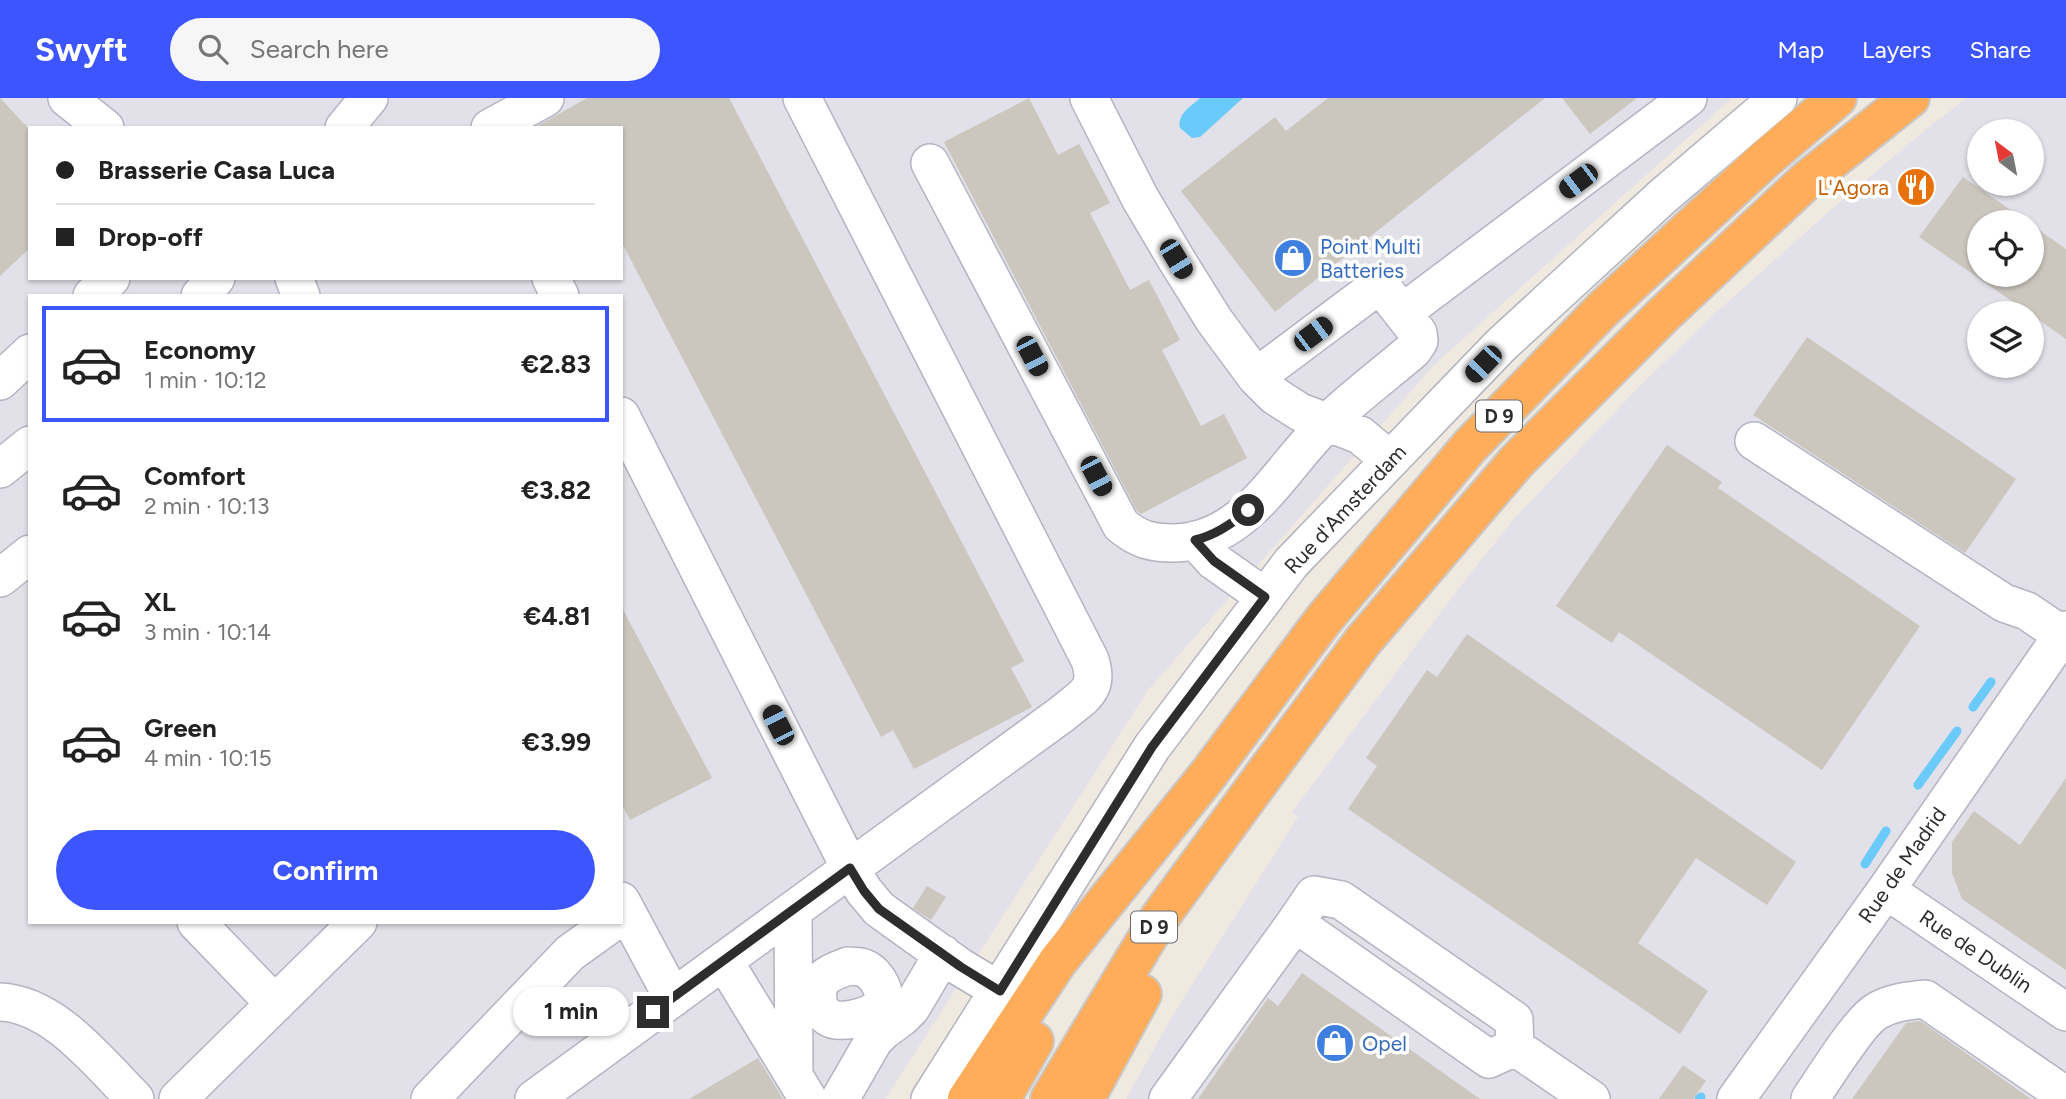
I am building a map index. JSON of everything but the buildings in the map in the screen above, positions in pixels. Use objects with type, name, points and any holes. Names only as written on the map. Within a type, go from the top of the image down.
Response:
[{"type":"highway","name":"D 9","points":[[1001,1099],[1028,1050],[1113,915],[1207,776],[1324,619],[1470,446],[1603,309],[1753,170],[1837,98]]},
{"type":"highway","name":"D 9","points":[[1050,1099],[1160,917],[1363,642],[1517,461],[1662,316],[1807,180],[1910,98]]},
{"type":"highway","points":[[1084,1099],[1272,764]]},
{"type":"highway","points":[[967,1099],[1058,961],[1207,776]]},
{"type":"street","points":[[67,98],[102,126]]},
{"type":"street","points":[[346,126],[369,98]]},
{"type":"street","points":[[494,126],[545,98]]},
{"type":"street","points":[[534,1099],[1062,714],[1091,690],[1094,673],[1084,647],[803,98]]},
{"type":"street","points":[[1089,98],[1140,198],[1170,249],[1214,320],[1256,377],[1275,396],[1300,412],[1360,435],[1390,460]]},
{"type":"street","points":[[1402,313],[1688,98]]},
{"type":"street","name":"Rue d'Amsterdam","points":[[930,1099],[1152,747],[1291,563],[1501,345],[1661,197],[1778,98]]},
{"type":"street","points":[[929,163],[1121,525],[1135,537],[1158,543],[1184,542],[1209,536],[1231,525],[1265,495],[1326,423],[1413,349],[1419,341],[1418,333],[1385,291],[1378,288],[1256,377]]},
{"type":"street","points":[[94,294],[109,280]]},
{"type":"street","points":[[202,294],[214,280]]},
{"type":"street","points":[[0,381],[28,355]]},
{"type":"street","points":[[623,420],[864,891],[879,909],[1000,991]]},
{"type":"street","points":[[1754,441],[2004,603],[2027,611],[2064,632]]},
{"type":"street","points":[[0,469],[28,447]]},
{"type":"street","points":[[1195,540],[1214,561],[1265,597]]},
{"type":"street","points":[[0,578],[28,556]]},
{"type":"street","name":"Rue de Madrid","points":[[1735,1099],[1886,890],[2064,632]]},
{"type":"street","name":"Rue de Dublin","points":[[1886,890],[2066,1012]]},
{"type":"street","points":[[1168,1099],[1314,895],[1341,900],[1514,1020],[1516,1047],[1591,1099]]},
{"type":"street","points":[[793,911],[801,1087]]},
{"type":"street","points":[[623,916],[673,998]]},
{"type":"street","points":[[198,924],[275,1004]]},
{"type":"street","points":[[178,1099],[356,924]]},
{"type":"street","points":[[430,1099],[570,953],[607,924]]},
{"type":"street","points":[[840,1099],[874,1040],[875,1023],[902,1017],[911,1008],[943,954]]},
{"type":"street","points":[[724,961],[801,1087]]},
{"type":"street","points":[[1810,1099],[1857,1031],[1875,1012],[1896,1003],[1925,999],[2066,1096]]},
{"type":"street","points":[[0,1002],[13,1002],[44,1015],[72,1036],[135,1099]]},
{"type":"shaded area","points":[[0,98],[1732,98],[1434,365],[1148,690],[885,1099],[0,1099]]},
{"type":"shaded area","points":[[1967,98],[2066,98],[2066,1099],[1126,1099],[1173,1015],[1298,817],[1292,812],[1459,588],[1514,519],[1634,392],[1711,317],[1834,207]]},
{"type":"water","points":[[1200,98],[1243,98],[1200,137],[1192,138],[1180,128],[1180,119]]},
{"type":"waterway","points":[[1973,707],[1991,682]]},
{"type":"waterway","points":[[1918,785],[1957,731]]},
{"type":"waterway","points":[[1865,864],[1886,831]]},
{"type":"place","name":"L'Agora","points":[[1916,187]]},
{"type":"place","name":"Point Multi Batteries","points":[[1293,258]]},
{"type":"place","name":"Opel","points":[[1335,1043]]},
{"type":"route","points":[[653,1012],[850,868],[879,909],[1000,991],[1152,747],[1265,597],[1214,561],[1195,540],[1231,525],[1248,510]]}]
